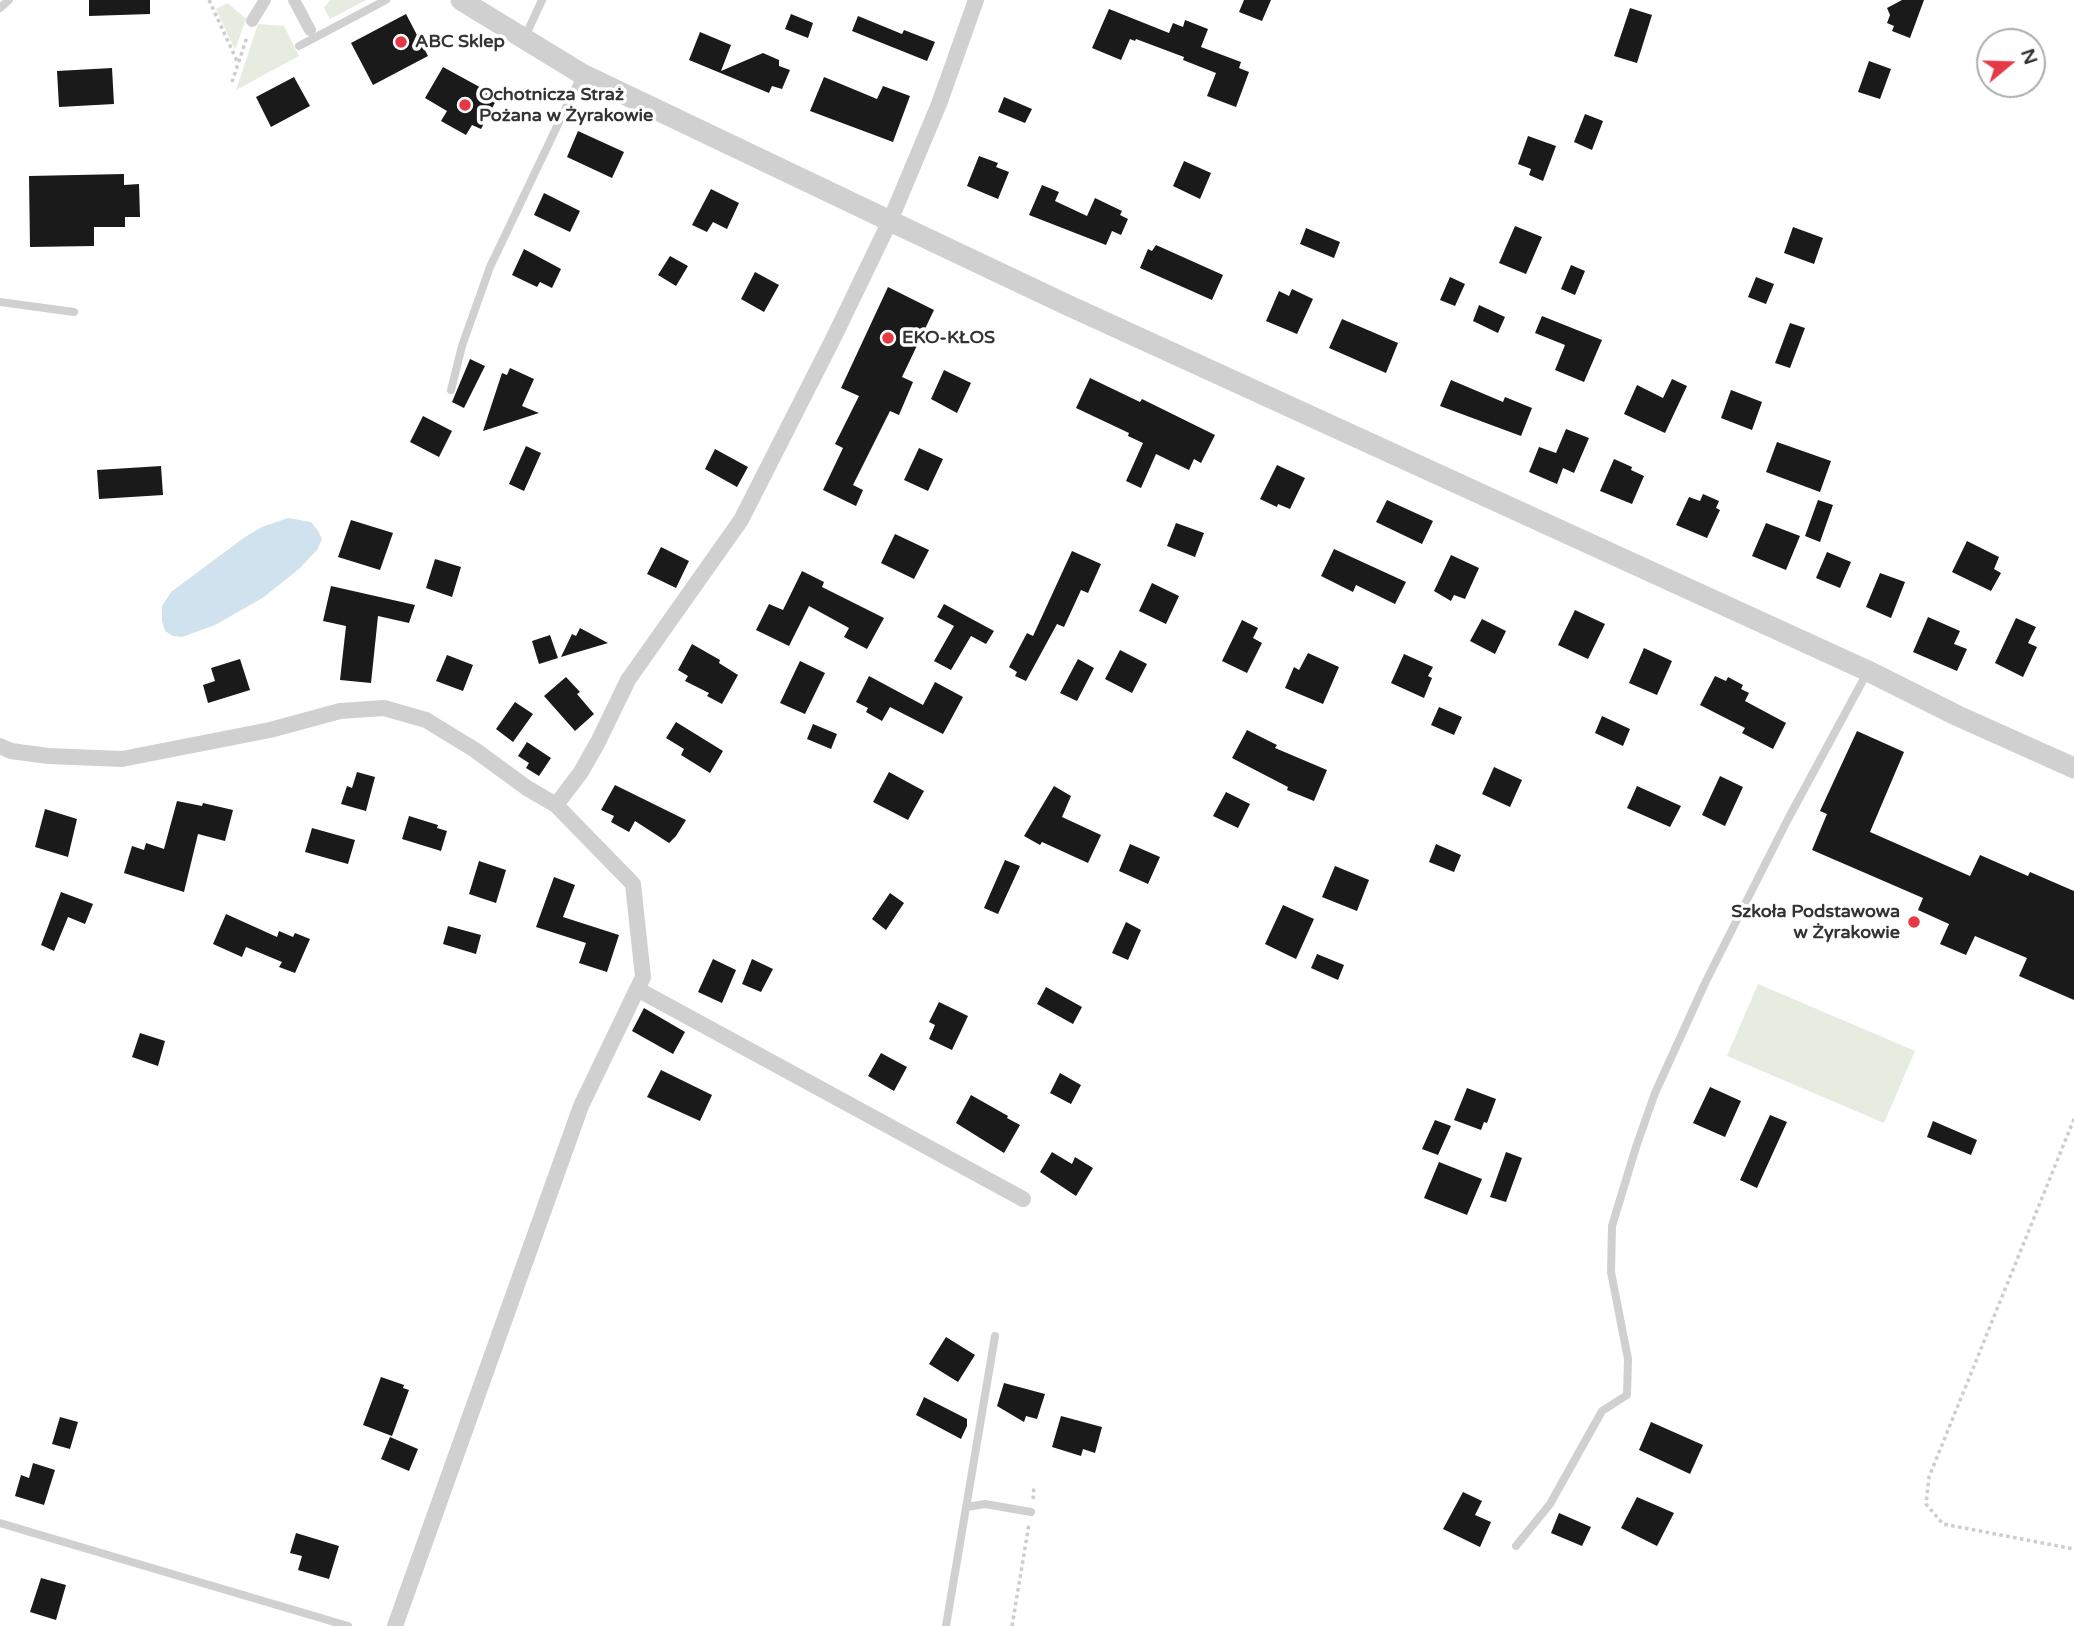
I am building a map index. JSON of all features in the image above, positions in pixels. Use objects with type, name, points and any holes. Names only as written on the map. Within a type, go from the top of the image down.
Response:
[{"type":"street","points":[[252,21],[265,0]]},
{"type":"street","points":[[294,0],[310,30]]},
{"type":"street","points":[[461,0],[582,74],[890,221],[2074,768]]},
{"type":"street","points":[[556,806],[581,772],[628,680],[741,520],[890,221],[939,104],[976,0]]},
{"type":"street","points":[[0,746],[11,751],[48,756],[122,759],[270,730],[340,711],[384,708],[426,720],[556,806],[633,884],[643,977],[581,1106],[395,1626]]},
{"type":"street","points":[[637,989],[1023,1199]]},
{"type":"lane","points":[[0,8],[9,0]]},
{"type":"lane","points":[[299,46],[386,0]]},
{"type":"lane","points":[[524,39],[542,0]]},
{"type":"lane","points":[[452,390],[462,346],[490,267],[582,74]]},
{"type":"lane","points":[[0,302],[74,312]]},
{"type":"lane","points":[[1516,1546],[1550,1504],[1602,1411],[1627,1395],[1628,1359],[1611,1272],[1612,1226],[1636,1147],[1655,1093],[1706,981],[1788,819],[1868,671]]},
{"type":"lane","points":[[946,1626],[995,1336]]},
{"type":"lane","points":[[967,1507],[985,1504],[1031,1512]]},
{"type":"lane","points":[[0,1523],[348,1626]]},
{"type":"path","points":[[209,0],[238,63]]},
{"type":"path","points":[[232,82],[252,21]]},
{"type":"path","points":[[2074,1119],[1929,1477],[1926,1504],[1943,1524],[2074,1549]]},
{"type":"path","points":[[1012,1626],[1034,1487]]},
{"type":"shaded area","points":[[330,0],[366,0],[330,19],[324,8]]},
{"type":"shaded area","points":[[228,3],[246,19],[235,50],[216,9]]},
{"type":"shaded area","points":[[258,24],[284,26],[299,56],[236,90]]},
{"type":"shaded area","points":[[1758,984],[1915,1051],[1884,1123],[1727,1056]]},
{"type":"water","points":[[288,518],[311,522],[322,539],[317,550],[300,568],[264,597],[215,625],[182,637],[165,631],[162,606],[171,592],[245,537],[262,527]]},
{"type":"building","points":[[89,0],[150,0],[150,14],[89,16]]},
{"type":"building","points":[[1244,0],[1271,0],[1262,21],[1239,12]]},
{"type":"building","points":[[1902,0],[1924,0],[1910,38],[1892,31],[1894,26],[1887,23],[1890,15],[1887,8]]},
{"type":"building","points":[[1630,8],[1652,15],[1637,63],[1614,56]]},
{"type":"building","points":[[1109,9],[1169,33],[1173,23],[1183,27],[1185,20],[1208,29],[1201,47],[1241,62],[1239,68],[1249,72],[1236,107],[1207,96],[1216,73],[1183,60],[1184,57],[1136,39],[1130,39],[1121,60],[1092,48]]},
{"type":"building","points":[[406,14],[428,56],[373,85],[351,43]]},
{"type":"building","points":[[791,14],[813,23],[808,38],[785,29]]},
{"type":"building","points":[[858,16],[902,34],[904,30],[935,42],[927,61],[852,31]]},
{"type":"building","points":[[700,32],[731,45],[721,71],[763,53],[779,60],[779,66],[790,70],[782,89],[772,86],[769,93],[689,60]]},
{"type":"building","points":[[1869,61],[1891,69],[1880,99],[1858,92]]},
{"type":"building","name":"Ochotnicza Straż Pożana w Żyrakowie","points":[[443,67],[498,97],[481,129],[472,125],[466,135],[441,121],[447,111],[425,98]]},
{"type":"building","points":[[112,68],[114,104],[59,107],[57,71]]},
{"type":"building","points":[[294,77],[310,106],[271,127],[256,97]]},
{"type":"building","points":[[824,77],[877,99],[883,86],[910,96],[893,142],[810,111]]},
{"type":"building","points":[[1004,97],[1032,109],[1025,123],[998,112]]},
{"type":"building","points":[[1585,114],[1603,121],[1592,150],[1574,142]]},
{"type":"building","points":[[578,131],[624,152],[612,178],[567,157]]},
{"type":"building","points":[[1528,136],[1556,146],[1543,181],[1529,175],[1531,169],[1518,164]]},
{"type":"building","points":[[979,156],[998,163],[996,167],[1009,172],[998,199],[967,186]]},
{"type":"building","points":[[1184,161],[1211,173],[1200,199],[1173,186]]},
{"type":"building","points":[[124,174],[124,185],[139,184],[140,217],[125,217],[125,227],[94,227],[94,246],[30,247],[29,176]]},
{"type":"building","points":[[1042,185],[1059,192],[1055,201],[1087,216],[1095,198],[1122,211],[1120,215],[1128,219],[1121,235],[1112,231],[1106,245],[1029,215]]},
{"type":"building","points":[[711,189],[739,203],[727,229],[713,222],[707,232],[692,225]]},
{"type":"building","points":[[544,193],[580,211],[570,232],[534,215]]},
{"type":"building","points":[[1515,226],[1542,237],[1526,274],[1499,263]]},
{"type":"building","points":[[1793,227],[1823,238],[1814,264],[1784,253]]},
{"type":"building","points":[[1306,228],[1340,242],[1334,258],[1300,244]]},
{"type":"building","points":[[1156,245],[1223,275],[1212,300],[1140,268],[1148,249],[1152,251]]},
{"type":"building","points":[[524,249],[561,269],[552,288],[540,282],[537,287],[512,275]]},
{"type":"building","points":[[670,256],[688,266],[676,286],[658,275]]},
{"type":"building","points":[[1571,265],[1585,271],[1575,295],[1561,289]]},
{"type":"building","points":[[755,272],[779,285],[764,312],[741,299]]},
{"type":"building","points":[[1450,277],[1465,284],[1455,306],[1440,300]]},
{"type":"building","points":[[1756,277],[1774,284],[1766,304],[1748,297]]},
{"type":"building","points":[[888,287],[934,310],[902,377],[913,382],[899,415],[890,411],[853,485],[863,490],[856,506],[823,490],[843,448],[835,444],[859,396],[841,388]]},
{"type":"building","points":[[1292,289],[1313,299],[1297,334],[1266,321],[1279,291],[1289,296]]},
{"type":"building","points":[[1479,305],[1505,317],[1498,333],[1473,321]]},
{"type":"building","points":[[1542,316],[1602,340],[1584,382],[1555,370],[1565,345],[1535,333]]},
{"type":"building","points":[[1342,319],[1398,343],[1386,373],[1329,348]]},
{"type":"building","points":[[1790,323],[1805,328],[1790,368],[1775,363]]},
{"type":"building","points":[[470,359],[485,366],[464,408],[452,402]]},
{"type":"building","points":[[510,368],[534,379],[522,406],[539,413],[483,431],[502,373],[507,375]]},
{"type":"building","points":[[944,370],[971,383],[957,413],[931,399]]},
{"type":"building","points":[[1090,378],[1140,402],[1142,399],[1215,435],[1201,463],[1194,459],[1189,470],[1156,454],[1141,488],[1126,481],[1143,443],[1128,436],[1129,433],[1076,408]]},
{"type":"building","points":[[1672,379],[1687,386],[1665,433],[1624,414],[1637,385],[1663,398]]},
{"type":"building","points":[[1451,380],[1503,402],[1505,397],[1532,408],[1521,436],[1440,406]]},
{"type":"building","points":[[1731,390],[1762,402],[1752,430],[1721,418]]},
{"type":"building","points":[[423,416],[452,431],[439,457],[410,442]]},
{"type":"building","points":[[1566,429],[1589,438],[1574,473],[1563,468],[1557,484],[1529,472],[1539,447],[1556,453]]},
{"type":"building","points":[[1777,442],[1831,461],[1820,492],[1766,472]]},
{"type":"building","points":[[526,446],[541,453],[524,491],[509,484]]},
{"type":"building","points":[[919,448],[943,459],[928,491],[904,480]]},
{"type":"building","points":[[715,449],[748,467],[737,487],[705,469]]},
{"type":"building","points":[[1614,459],[1644,476],[1632,504],[1600,491]]},
{"type":"building","points":[[1277,465],[1305,478],[1290,509],[1278,504],[1277,507],[1260,499]]},
{"type":"building","points":[[161,466],[163,495],[99,499],[97,470]]},
{"type":"building","points":[[1703,494],[1719,501],[1716,508],[1720,510],[1707,538],[1676,525],[1689,497],[1700,501]]},
{"type":"building","points":[[1387,500],[1433,521],[1422,544],[1376,522]]},
{"type":"building","points":[[1818,500],[1833,505],[1820,542],[1805,536]]},
{"type":"building","points":[[351,520],[393,533],[380,570],[338,557]]},
{"type":"building","points":[[1176,523],[1204,533],[1195,557],[1167,546]]},
{"type":"building","points":[[1766,523],[1800,536],[1786,570],[1752,556]]},
{"type":"building","points":[[895,534],[929,550],[914,579],[881,563]]},
{"type":"building","points":[[1967,541],[1999,557],[1994,569],[2001,573],[1991,591],[1952,572]]},
{"type":"building","points":[[661,547],[689,561],[676,588],[647,574]]},
{"type":"building","points":[[1334,549],[1406,582],[1395,604],[1356,585],[1353,592],[1321,576]]},
{"type":"building","points":[[1072,551],[1101,564],[1088,593],[1081,590],[1064,627],[1057,624],[1026,681],[1015,676],[1017,672],[1009,667],[1027,633],[1033,636]]},
{"type":"building","points":[[1827,552],[1851,562],[1840,588],[1816,578]]},
{"type":"building","points":[[1451,555],[1479,568],[1465,599],[1454,595],[1451,601],[1434,591]]},
{"type":"building","points":[[435,559],[461,567],[452,597],[426,588]]},
{"type":"building","points":[[802,571],[824,582],[822,587],[884,618],[867,649],[844,637],[849,628],[809,606],[789,646],[756,630],[769,604],[783,610]]},
{"type":"building","points":[[1880,573],[1905,582],[1891,618],[1866,607]]},
{"type":"building","points":[[1152,583],[1179,596],[1166,624],[1139,611]]},
{"type":"building","points":[[331,586],[415,605],[409,623],[378,616],[371,683],[340,680],[346,626],[323,621]]},
{"type":"building","points":[[944,604],[994,631],[986,644],[971,636],[951,670],[934,661],[954,626],[937,617]]},
{"type":"building","points":[[1575,610],[1605,624],[1588,659],[1558,645]]},
{"type":"building","points":[[1928,617],[1960,631],[1954,644],[1967,649],[1957,671],[1913,652]]},
{"type":"building","points":[[2016,618],[2036,627],[2028,643],[2037,647],[2023,677],[1995,663]]},
{"type":"building","points":[[1482,619],[1506,631],[1495,654],[1470,641]]},
{"type":"building","points":[[1242,620],[1258,628],[1253,638],[1262,643],[1247,673],[1222,661]]},
{"type":"building","points":[[580,628],[608,643],[561,657],[572,634],[576,636]]},
{"type":"building","points":[[550,635],[558,658],[539,664],[532,641]]},
{"type":"building","points":[[692,644],[720,660],[719,663],[738,675],[722,704],[707,696],[709,693],[685,681],[688,676],[678,670]]},
{"type":"building","points":[[1644,648],[1672,661],[1657,695],[1629,683]]},
{"type":"building","points":[[1120,650],[1147,664],[1132,693],[1105,679]]},
{"type":"building","points":[[1308,653],[1339,667],[1323,704],[1285,688],[1294,667],[1299,670]]},
{"type":"building","points":[[1404,654],[1433,667],[1428,676],[1432,678],[1424,698],[1391,683]]},
{"type":"building","points":[[447,655],[473,665],[463,691],[436,681]]},
{"type":"building","points":[[240,659],[250,690],[208,703],[203,685],[215,681],[211,668]]},
{"type":"building","points":[[1078,659],[1094,668],[1077,701],[1060,693]]},
{"type":"building","points":[[800,661],[825,673],[805,714],[780,703]]},
{"type":"building","points":[[869,676],[923,705],[935,682],[963,697],[943,734],[890,707],[882,721],[866,712],[868,708],[856,702]]},
{"type":"building","points":[[1715,676],[1726,681],[1728,677],[1743,685],[1741,689],[1749,693],[1745,701],[1786,723],[1773,749],[1742,733],[1745,728],[1700,705]]},
{"type":"building","points":[[566,677],[580,692],[577,694],[594,714],[575,731],[544,696]]},
{"type":"building","points":[[515,702],[533,714],[513,742],[496,729]]},
{"type":"building","points":[[1439,707],[1462,717],[1454,735],[1431,725]]},
{"type":"building","points":[[1602,716],[1630,729],[1623,746],[1595,733]]},
{"type":"building","points":[[676,722],[723,751],[710,773],[681,755],[684,749],[666,738]]},
{"type":"building","points":[[813,724],[837,734],[831,749],[807,739]]},
{"type":"building","points":[[1247,730],[1277,745],[1275,748],[1327,770],[1314,801],[1287,790],[1288,787],[1232,758]]},
{"type":"building","points":[[1857,731],[1904,752],[1870,832],[1970,876],[1980,855],[2028,876],[2030,872],[2074,891],[2074,1000],[2019,976],[2027,958],[1975,936],[1966,955],[1940,944],[1949,924],[1918,910],[1923,898],[1812,850],[1827,814],[1820,811]]},
{"type":"building","points":[[527,742],[551,758],[539,776],[526,768],[529,763],[518,756]]},
{"type":"building","points":[[1494,767],[1522,780],[1510,807],[1482,794]]},
{"type":"building","points":[[357,772],[375,777],[366,811],[341,804],[347,786],[352,788]]},
{"type":"building","points":[[889,772],[924,791],[908,820],[873,802]]},
{"type":"building","points":[[1720,776],[1743,787],[1725,826],[1702,815]]},
{"type":"building","points":[[615,785],[686,820],[676,836],[669,843],[635,821],[629,832],[611,822],[614,816],[601,810]]},
{"type":"building","points":[[1054,786],[1071,796],[1062,817],[1101,835],[1088,863],[1024,836]]},
{"type":"building","points":[[1637,786],[1681,806],[1670,827],[1627,808]]},
{"type":"building","points":[[1226,792],[1250,804],[1238,828],[1213,816]]},
{"type":"building","points":[[177,801],[202,806],[203,803],[233,810],[225,841],[198,834],[184,892],[124,873],[132,846],[144,850],[146,843],[164,849]]},
{"type":"building","points":[[45,809],[77,819],[68,857],[35,847]]},
{"type":"building","points":[[409,816],[438,825],[437,828],[447,831],[441,851],[402,839]]},
{"type":"building","points":[[312,828],[355,840],[348,864],[305,852]]},
{"type":"building","points":[[1130,844],[1160,857],[1148,884],[1119,871]]},
{"type":"building","points":[[1436,844],[1461,855],[1454,872],[1429,862]]},
{"type":"building","points":[[1005,860],[1020,866],[998,914],[984,908]]},
{"type":"building","points":[[479,861],[506,870],[496,903],[469,894]]},
{"type":"building","points":[[1335,866],[1369,880],[1357,911],[1322,897]]},
{"type":"building","points":[[554,877],[575,885],[563,917],[619,935],[607,972],[579,963],[586,943],[536,927]]},
{"type":"building","points":[[61,892],[93,904],[85,924],[68,917],[54,951],[41,945]]},
{"type":"building","points":[[890,893],[904,903],[886,930],[872,919]]},
{"type":"building","points":[[1283,905],[1314,919],[1296,959],[1265,944]]},
{"type":"building","points":[[226,914],[277,937],[279,931],[293,937],[295,933],[310,939],[295,973],[279,967],[282,962],[246,947],[242,957],[213,944]]},
{"type":"building","points":[[1126,922],[1141,930],[1128,960],[1112,953]]},
{"type":"building","points":[[448,926],[481,935],[476,954],[443,944]]},
{"type":"building","points":[[1317,954],[1344,965],[1338,980],[1311,968]]},
{"type":"building","points":[[713,959],[736,970],[722,1003],[698,992]]},
{"type":"building","points":[[752,959],[773,969],[761,992],[742,984]]},
{"type":"building","points":[[1046,987],[1082,1007],[1073,1024],[1037,1004]]},
{"type":"building","points":[[939,1002],[968,1016],[952,1050],[929,1039],[935,1025],[929,1022]]},
{"type":"building","points":[[644,1008],[685,1032],[673,1054],[632,1031]]},
{"type":"building","points":[[140,1033],[165,1041],[158,1066],[132,1057]]},
{"type":"building","points":[[881,1053],[907,1067],[894,1091],[868,1076]]},
{"type":"building","points":[[661,1070],[712,1095],[700,1121],[647,1097]]},
{"type":"building","points":[[1060,1073],[1081,1085],[1071,1104],[1050,1093]]},
{"type":"building","points":[[1710,1087],[1741,1101],[1725,1137],[1693,1123]]},
{"type":"building","points":[[1467,1088],[1496,1099],[1487,1123],[1484,1122],[1481,1130],[1454,1120]]},
{"type":"building","points":[[971,1095],[1020,1125],[1004,1153],[956,1123]]},
{"type":"building","points":[[1770,1115],[1787,1122],[1757,1188],[1740,1180]]},
{"type":"building","points":[[1435,1120],[1451,1126],[1438,1155],[1422,1149]]},
{"type":"building","points":[[1933,1121],[1977,1140],[1971,1155],[1927,1137]]},
{"type":"building","points":[[1052,1152],[1072,1164],[1075,1157],[1093,1168],[1076,1196],[1040,1172]]},
{"type":"building","points":[[1506,1152],[1522,1158],[1506,1202],[1490,1197]]},
{"type":"building","points":[[1439,1162],[1482,1179],[1467,1215],[1424,1198]]},
{"type":"building","points":[[946,1337],[975,1355],[958,1382],[929,1364]]},
{"type":"building","points":[[381,1377],[404,1385],[403,1388],[409,1390],[392,1436],[363,1425]]},
{"type":"building","points":[[1004,1383],[1045,1394],[1037,1419],[1026,1416],[1024,1422],[997,1406]]},
{"type":"building","points":[[924,1397],[967,1419],[961,1439],[916,1415]]},
{"type":"building","points":[[1061,1416],[1102,1427],[1095,1453],[1083,1449],[1081,1456],[1052,1447]]},
{"type":"building","points":[[60,1417],[78,1422],[70,1449],[52,1444]]},
{"type":"building","points":[[1651,1422],[1703,1445],[1690,1474],[1639,1450]]},
{"type":"building","points":[[390,1437],[418,1449],[409,1471],[381,1459]]},
{"type":"building","points":[[33,1463],[55,1470],[44,1505],[15,1496],[21,1475],[29,1478]]},
{"type":"building","points":[[1463,1492],[1482,1501],[1475,1515],[1491,1522],[1480,1547],[1443,1529]]},
{"type":"building","points":[[1637,1497],[1674,1513],[1657,1546],[1621,1528]]},
{"type":"building","points":[[1559,1513],[1591,1527],[1582,1546],[1551,1533]]},
{"type":"building","points":[[296,1533],[339,1546],[329,1579],[298,1570],[302,1556],[290,1553]]},
{"type":"building","points":[[41,1578],[66,1585],[56,1620],[30,1612]]},
{"type":"place","name":"ABC Sklep","points":[[401,42]]},
{"type":"place","name":"Ochotnicza Straż Pożana w Żyrakowie","points":[[465,105]]},
{"type":"place","name":"EKO-KŁOS","points":[[888,338]]},
{"type":"place","name":"Szkoła Podstawowa w Żyrakowie","points":[[1914,922]]}]
